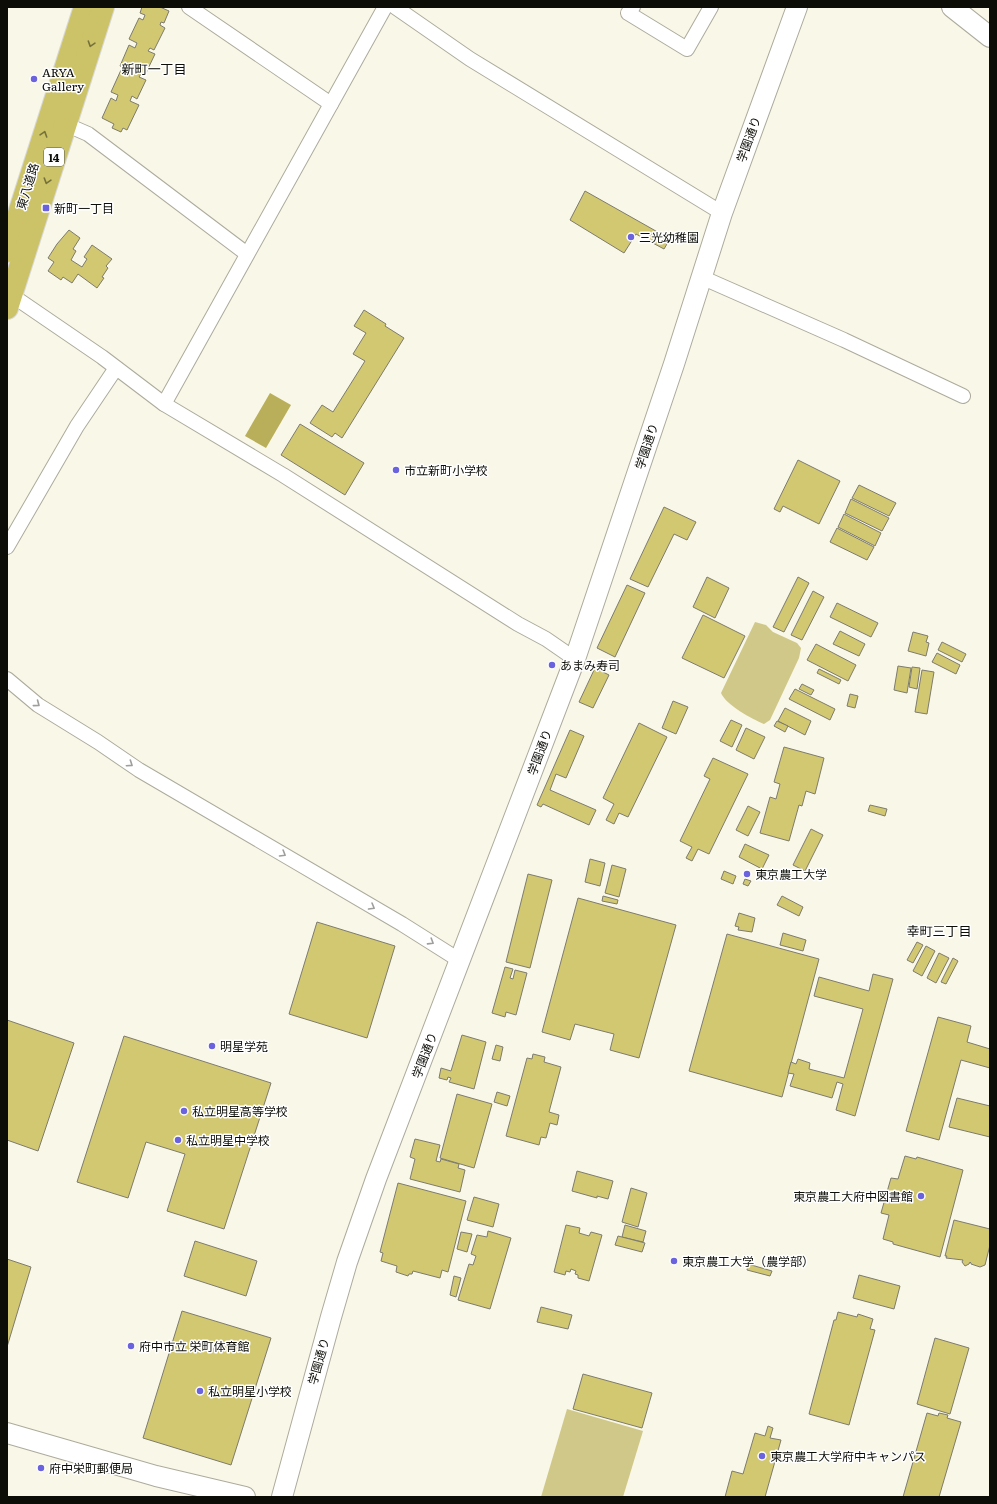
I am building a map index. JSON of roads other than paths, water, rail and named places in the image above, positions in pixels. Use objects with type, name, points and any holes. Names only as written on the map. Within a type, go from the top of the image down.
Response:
[{"type":"main road","name":"東八道路","points":[[7,251],[85,7]]},
{"type":"main road","name":"東八道路","points":[[8,298],[103,7]]},
{"type":"street","points":[[189,7],[331,104]]},
{"type":"street","points":[[164,404],[385,7]]},
{"type":"street","points":[[395,7],[470,59],[722,213]]},
{"type":"street","points":[[632,7],[628,13],[687,49],[711,7]]},
{"type":"street","name":"学園通り","points":[[282,1497],[314,1377],[348,1262],[376,1179],[575,659],[674,364],[722,213],[797,7]]},
{"type":"street","points":[[952,7],[990,37]]},
{"type":"street","points":[[65,124],[88,134],[247,254]]},
{"type":"street","points":[[701,277],[844,340],[963,396]]},
{"type":"street","points":[[8,298],[116,368],[164,404],[283,475],[518,624],[546,639],[575,659]]},
{"type":"street","points":[[7,547],[77,426],[116,368]]},
{"type":"street","points":[[7,679],[38,705],[98,742],[139,770],[402,924],[459,960]]},
{"type":"street","points":[[7,1433],[156,1476],[245,1497]]},
{"type":"place","name":"ARYA Gallery","points":[[34,79]]},
{"type":"place","name":"新町一丁目","points":[[46,208]]},
{"type":"place","name":"三光幼稚園","points":[[631,237]]},
{"type":"place","name":"市立新町小学校","points":[[396,470]]},
{"type":"place","name":"あまみ寿司","points":[[552,665]]},
{"type":"place","name":"東京農工大学","points":[[747,874]]},
{"type":"place","name":"明星学苑","points":[[212,1046]]},
{"type":"place","name":"私立明星高等学校","points":[[184,1111]]},
{"type":"place","name":"私立明星中学校","points":[[178,1140]]},
{"type":"place","name":"東京農工大府中図書館","points":[[921,1196]]},
{"type":"place","name":"東京農工大学（農学部）","points":[[674,1261]]},
{"type":"place","name":"府中市立 栄町体育館","points":[[131,1346]]},
{"type":"place","name":"私立明星小学校","points":[[200,1391]]},
{"type":"place","name":"東京農工大学府中キャンパス","points":[[762,1456]]},
{"type":"place","name":"府中栄町郵便局","points":[[41,1468]]},
{"type":"district","name":"新町一丁目","points":[[154,68]]},
{"type":"district","name":"幸町三丁目","points":[[939,930]]}]
